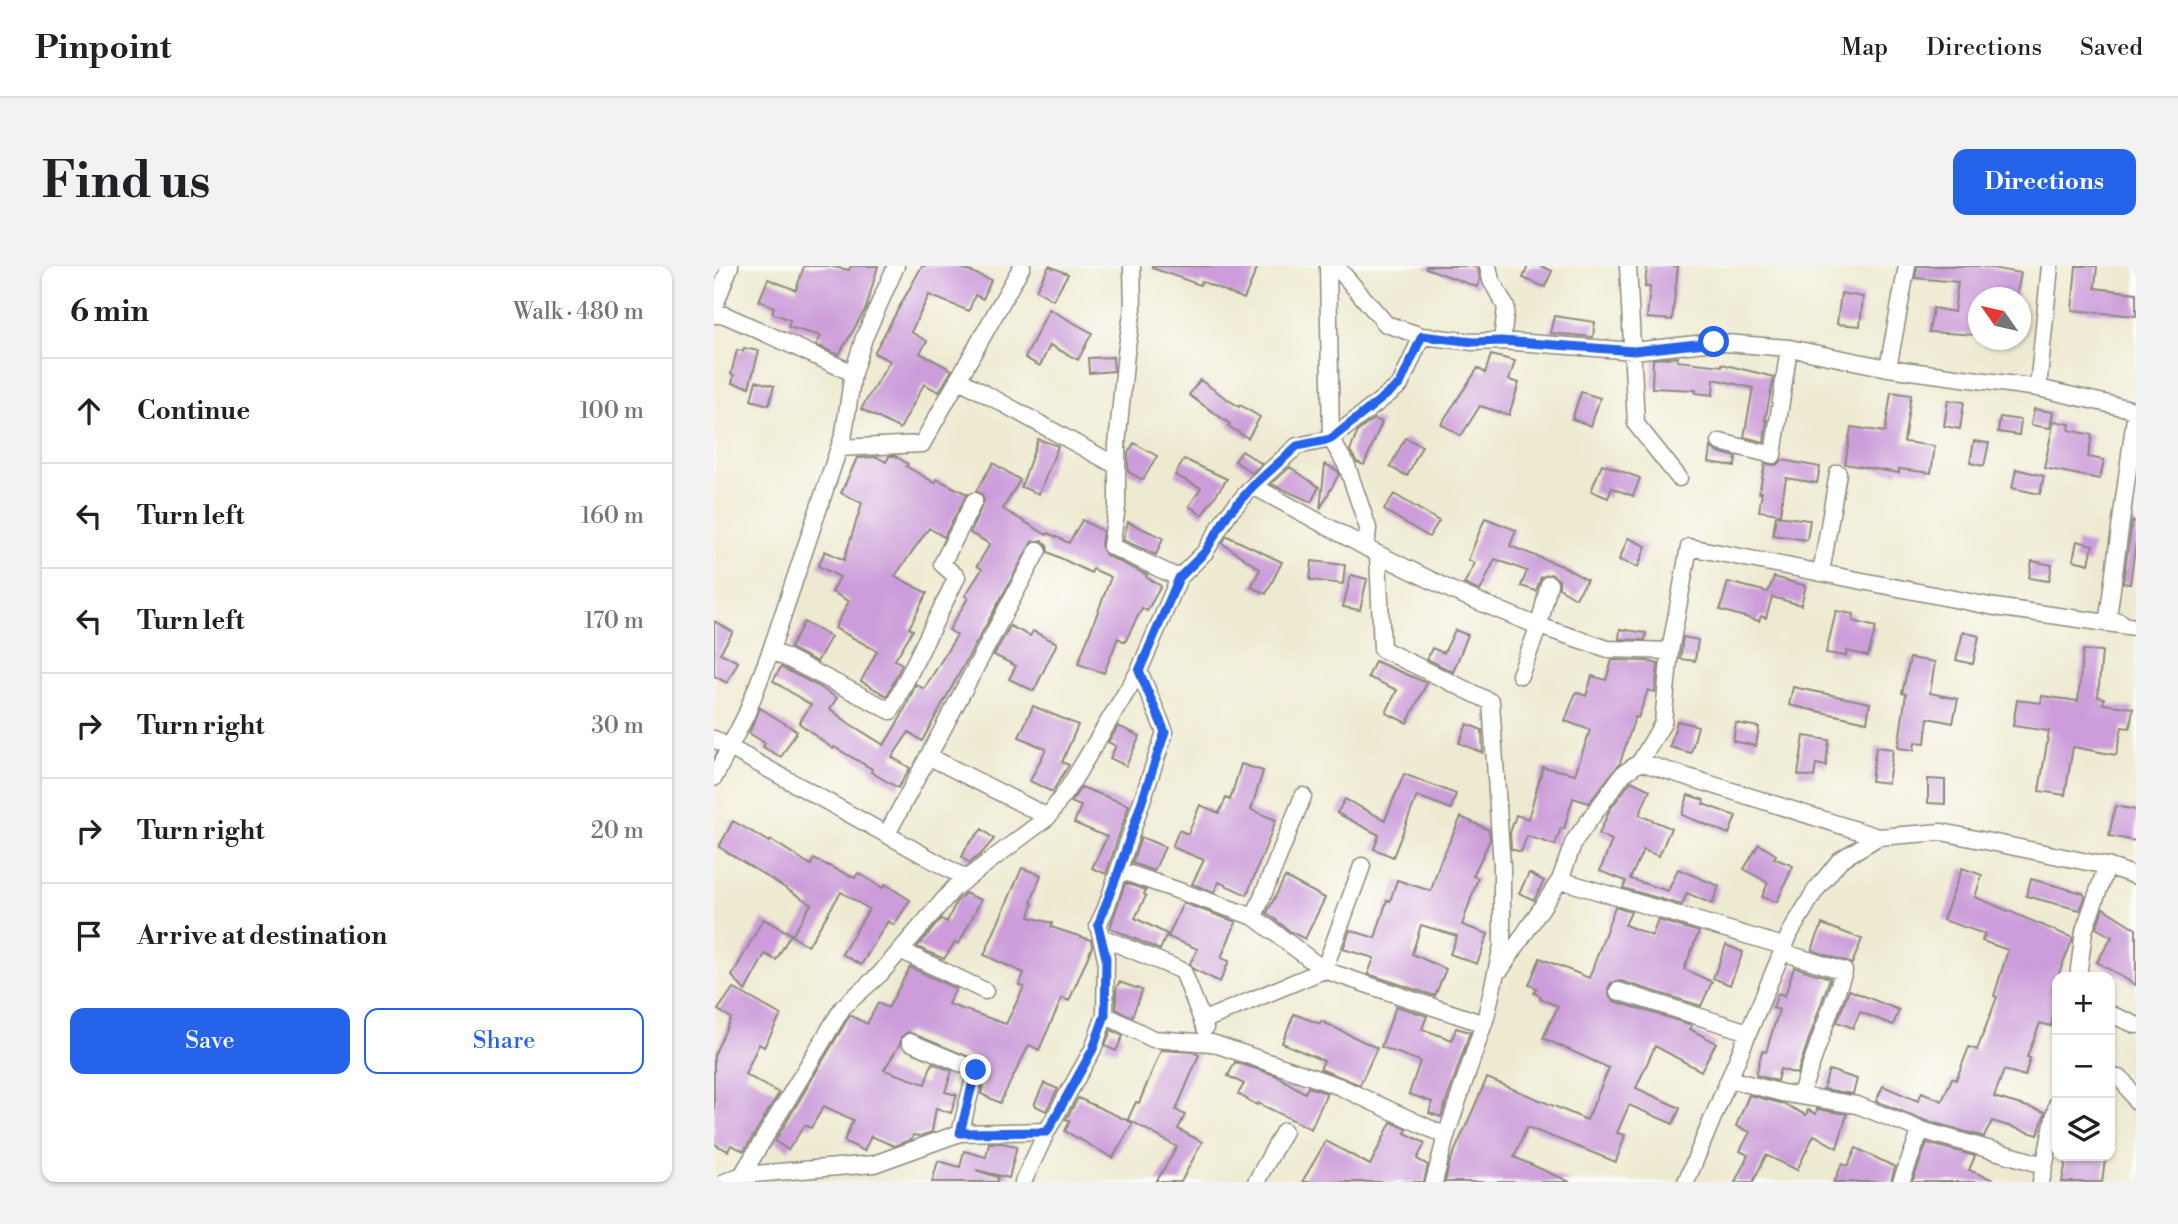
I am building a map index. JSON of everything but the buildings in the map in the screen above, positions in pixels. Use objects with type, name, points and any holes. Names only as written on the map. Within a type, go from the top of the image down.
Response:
[{"type":"street","points":[[714,308],[730,266]]},
{"type":"street","points":[[714,778],[746,715],[771,650],[844,433],[853,373],[864,338],[897,266]]},
{"type":"street","points":[[839,448],[922,444],[1022,266]]},
{"type":"street","points":[[1132,266],[1133,308],[1126,353],[1117,466],[1118,507],[1111,546],[1179,578]]},
{"type":"street","points":[[1328,266],[1331,439],[1347,466],[1368,528],[1382,649],[1491,702],[1502,867],[1502,946],[1484,1024],[1446,1136],[1434,1182]]},
{"type":"street","points":[[1336,266],[1386,324],[1422,336],[1474,342],[1502,341],[1634,351],[1714,342],[1789,348],[1888,368],[2038,388],[2136,410],[2108,618],[2136,627]]},
{"type":"street","points":[[1488,266],[1491,280],[1506,307],[1502,341]]},
{"type":"street","points":[[1628,266],[1636,424],[1679,478]]},
{"type":"street","points":[[1888,368],[1907,266]]},
{"type":"street","points":[[2038,388],[2050,266]]},
{"type":"street","points":[[714,315],[725,315],[853,373]]},
{"type":"street","points":[[743,1175],[843,1007],[880,974],[965,878],[1048,817],[1139,671],[1179,578],[1205,552],[1228,514],[1253,486],[1297,446],[1331,439],[1400,384],[1422,336]]},
{"type":"street","points":[[1720,442],[1773,455],[1789,348]]},
{"type":"street","points":[[958,379],[1117,466]]},
{"type":"street","points":[[1821,573],[1838,472]]},
{"type":"street","points":[[1253,486],[1453,592],[1539,626],[1608,649],[1670,650]]},
{"type":"street","points":[[771,650],[891,711],[957,577],[942,564],[974,501]]},
{"type":"street","points":[[1495,978],[1560,880],[1574,841],[1623,774],[1640,762],[1663,723],[1670,650],[1689,547],[1996,607],[2136,627]]},
{"type":"street","points":[[887,834],[1038,550]]},
{"type":"street","points":[[1520,675],[1539,626],[1549,584]]},
{"type":"street","points":[[1023,1182],[1093,1049],[1105,1015],[1106,958],[1098,925],[1165,732],[1139,671]]},
{"type":"street","points":[[714,739],[965,878]]},
{"type":"street","points":[[928,756],[1048,817]]},
{"type":"street","points":[[1640,762],[1878,837],[1942,832],[2107,866],[2136,876]]},
{"type":"street","points":[[1254,917],[1303,796]]},
{"type":"street","points":[[1686,1182],[1782,949],[1815,891],[1840,860],[1878,837]]},
{"type":"street","points":[[1202,1021],[1324,970],[1362,866]]},
{"type":"street","points":[[2079,972],[2084,930],[2107,866]]},
{"type":"street","points":[[1119,870],[1254,917],[1324,970],[1484,1024]]},
{"type":"street","points":[[1560,880],[1844,971],[1800,1096]]},
{"type":"street","points":[[1101,937],[1182,971],[1212,1043]]},
{"type":"street","points":[[900,950],[985,990]]},
{"type":"street","points":[[1618,991],[1748,1032]]},
{"type":"street","points":[[1105,1015],[1153,1039],[1212,1043],[1338,1086],[1446,1136]]},
{"type":"street","points":[[2115,1016],[2136,1026]]},
{"type":"street","points":[[910,1042],[976,1070],[960,1133]]},
{"type":"street","points":[[2115,1077],[2122,1079],[2136,1101]]},
{"type":"street","points":[[1729,1079],[1800,1096],[1857,1105],[1921,1130],[2044,1165]]},
{"type":"street","points":[[2041,1182],[2052,1127]]},
{"type":"street","points":[[1901,1182],[1921,1130]]},
{"type":"street","points":[[1256,1182],[1284,1131]]},
{"type":"street","points":[[725,1182],[743,1175],[874,1164],[960,1133],[1047,1132]]},
{"type":"route","points":[[976,1070],[960,1133],[1047,1132],[1093,1049],[1105,1015],[1106,958],[1098,925],[1165,732],[1139,671],[1179,578],[1205,552],[1228,514],[1253,486],[1297,446],[1331,439],[1400,384],[1422,336],[1474,342],[1502,341],[1634,351],[1714,342]]}]
